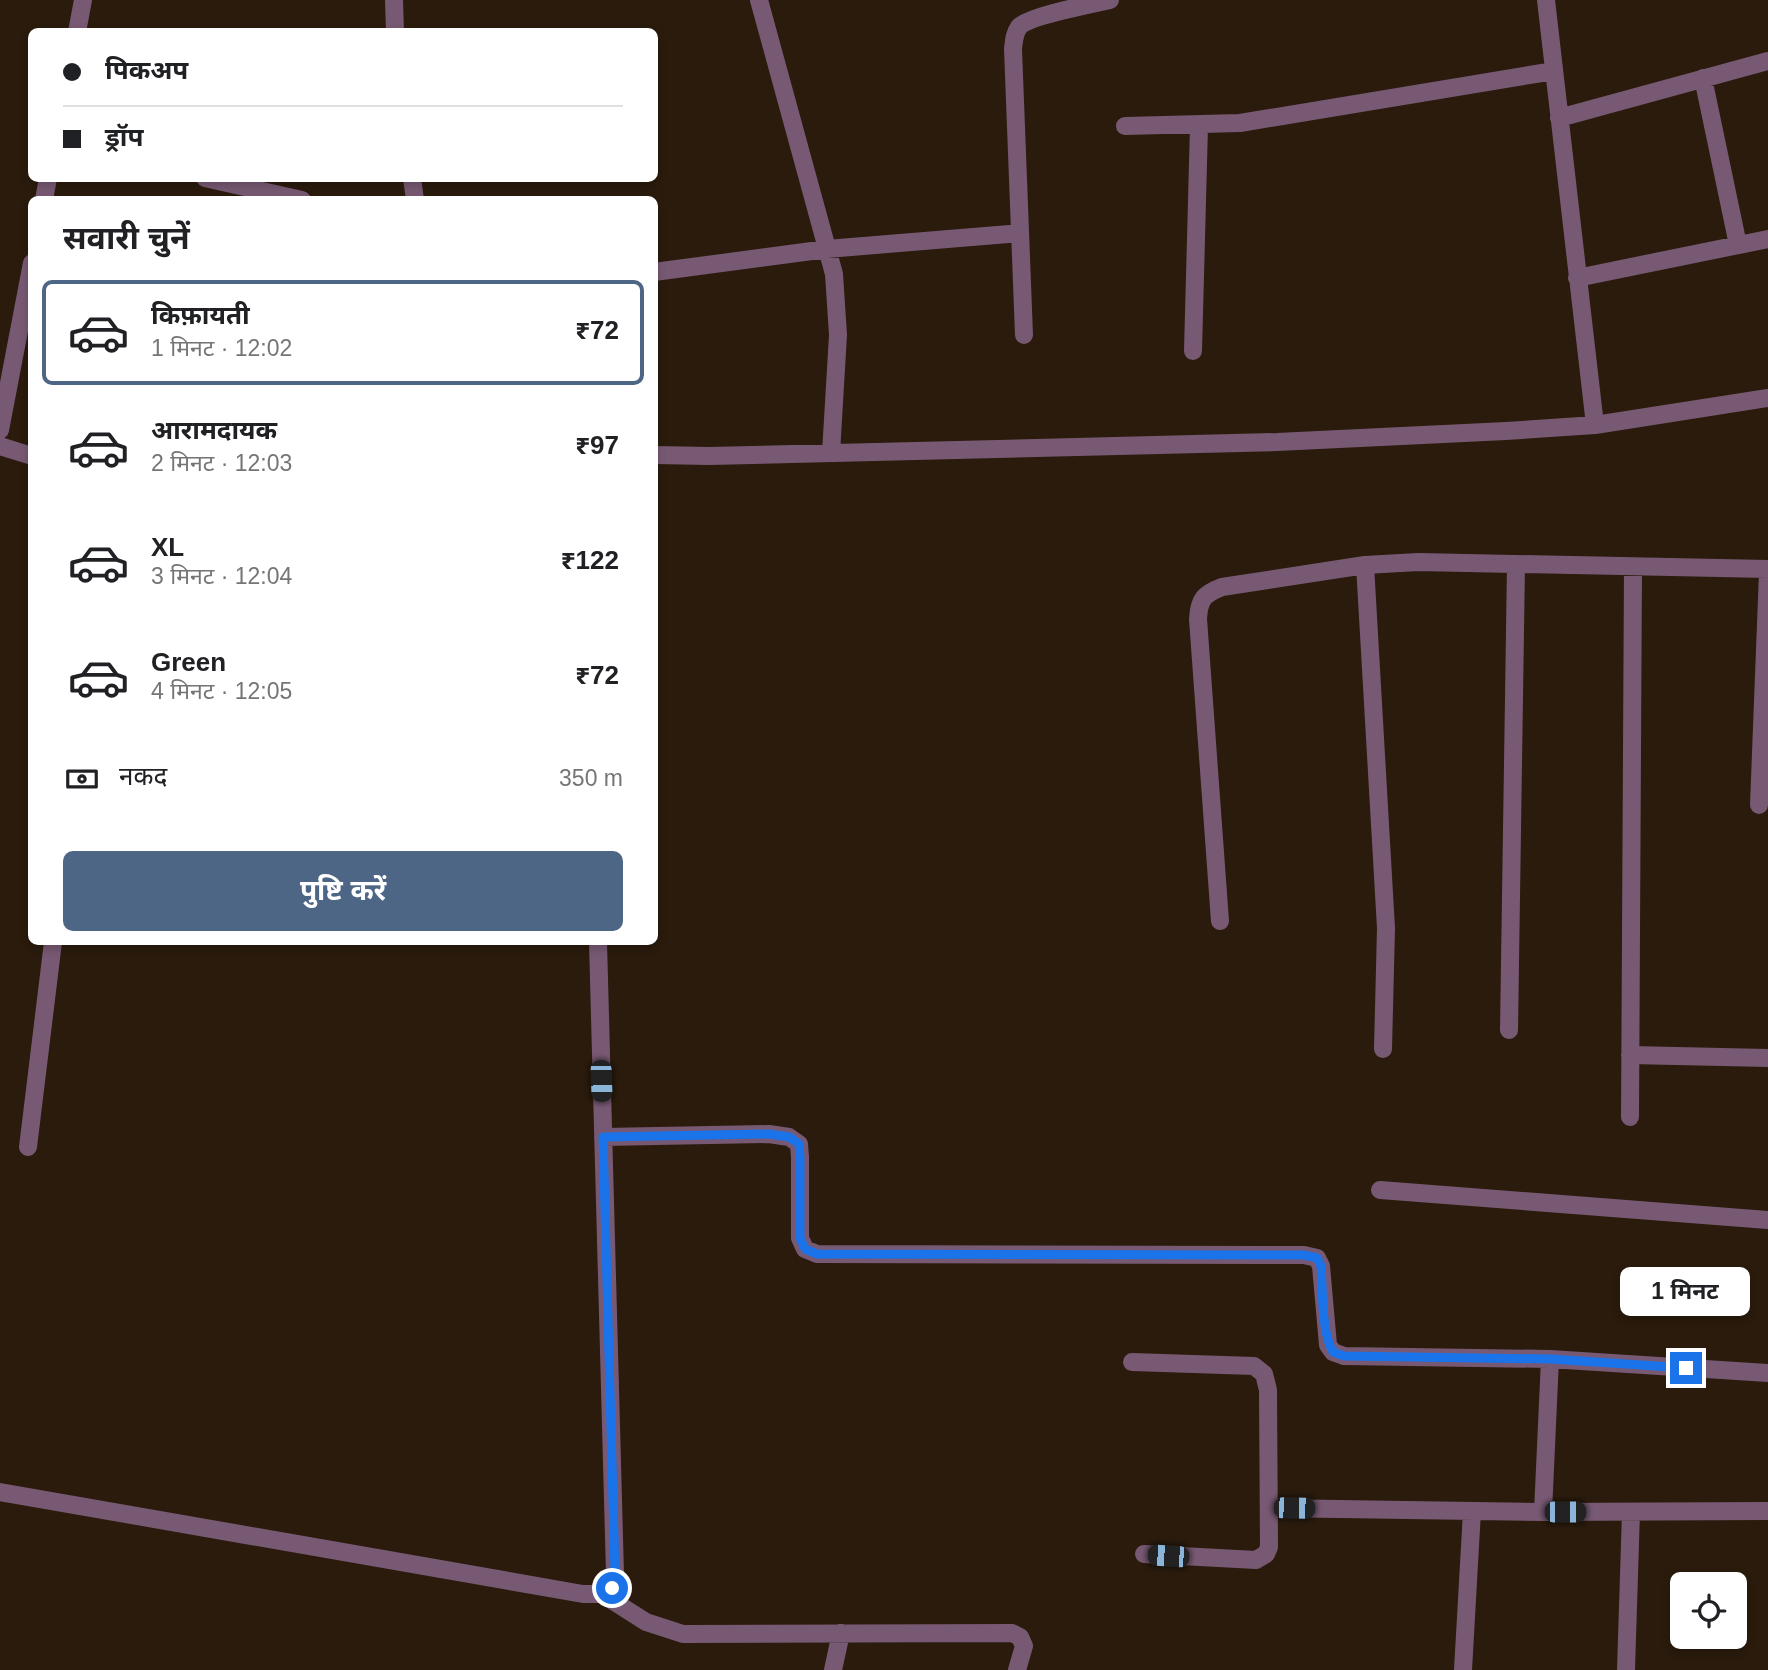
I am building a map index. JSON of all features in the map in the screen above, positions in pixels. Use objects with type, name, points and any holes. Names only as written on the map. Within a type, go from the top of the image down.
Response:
[{"type":"street","points":[[77,28],[83,0]]},
{"type":"street","points":[[394,0],[395,28]]},
{"type":"street","points":[[759,0],[834,275],[838,335],[831,453]]},
{"type":"street","points":[[1024,335],[1013,49],[1015,35],[1021,25],[1033,20],[1111,0]]},
{"type":"street","points":[[1546,0],[1595,425]]},
{"type":"street","points":[[1559,118],[1768,61]]},
{"type":"street","points":[[1125,127],[1240,123],[1554,71]]},
{"type":"street","points":[[1703,78],[1738,245]]},
{"type":"street","points":[[1193,351],[1199,126]]},
{"type":"street","points":[[223,182],[284,196]]},
{"type":"street","points":[[658,271],[827,249],[1020,233]]},
{"type":"street","points":[[1577,278],[1768,239]]},
{"type":"street","points":[[0,430],[28,285]]},
{"type":"street","points":[[658,455],[1277,442],[1595,425],[1768,398]]},
{"type":"street","points":[[0,446],[28,455]]},
{"type":"street","points":[[1220,921],[1199,603],[1206,593],[1222,587],[1365,565],[1418,562],[1768,570],[1759,805]]},
{"type":"street","points":[[1509,1030],[1516,564]]},
{"type":"street","points":[[1365,565],[1386,928],[1383,1049]]},
{"type":"street","points":[[1630,1117],[1633,567]]},
{"type":"street","points":[[28,1147],[53,945]]},
{"type":"street","points":[[597,945],[615,1574],[612,1588],[603,1594]]},
{"type":"street","points":[[1630,1055],[1768,1058]]},
{"type":"street","points":[[603,1137],[769,1134],[789,1137],[799,1144],[800,1238],[805,1249],[817,1254],[1304,1255],[1317,1258],[1321,1266],[1328,1345],[1333,1352],[1344,1356],[1550,1359],[1768,1373]]},
{"type":"street","points":[[1380,1190],[1768,1220]]},
{"type":"street","points":[[1543,1512],[1550,1359]]},
{"type":"street","points":[[1132,1362],[1254,1366],[1264,1374],[1268,1390],[1269,1547],[1266,1554],[1256,1560],[1144,1554]]},
{"type":"street","points":[[0,1492],[569,1592],[603,1594],[646,1622],[683,1634],[1012,1633],[1020,1637],[1024,1646],[1017,1670]]},
{"type":"street","points":[[1269,1508],[1543,1512],[1768,1511]]},
{"type":"street","points":[[1463,1670],[1472,1511]]},
{"type":"street","points":[[1626,1670],[1631,1512]]},
{"type":"street","points":[[833,1670],[841,1633]]},
{"type":"route","points":[[612,1588],[615,1574],[603,1137],[769,1134],[789,1137],[799,1144],[800,1238],[805,1249],[817,1254],[1304,1255],[1317,1258],[1321,1266],[1328,1345],[1333,1352],[1344,1356],[1550,1359],[1686,1368]]}]
